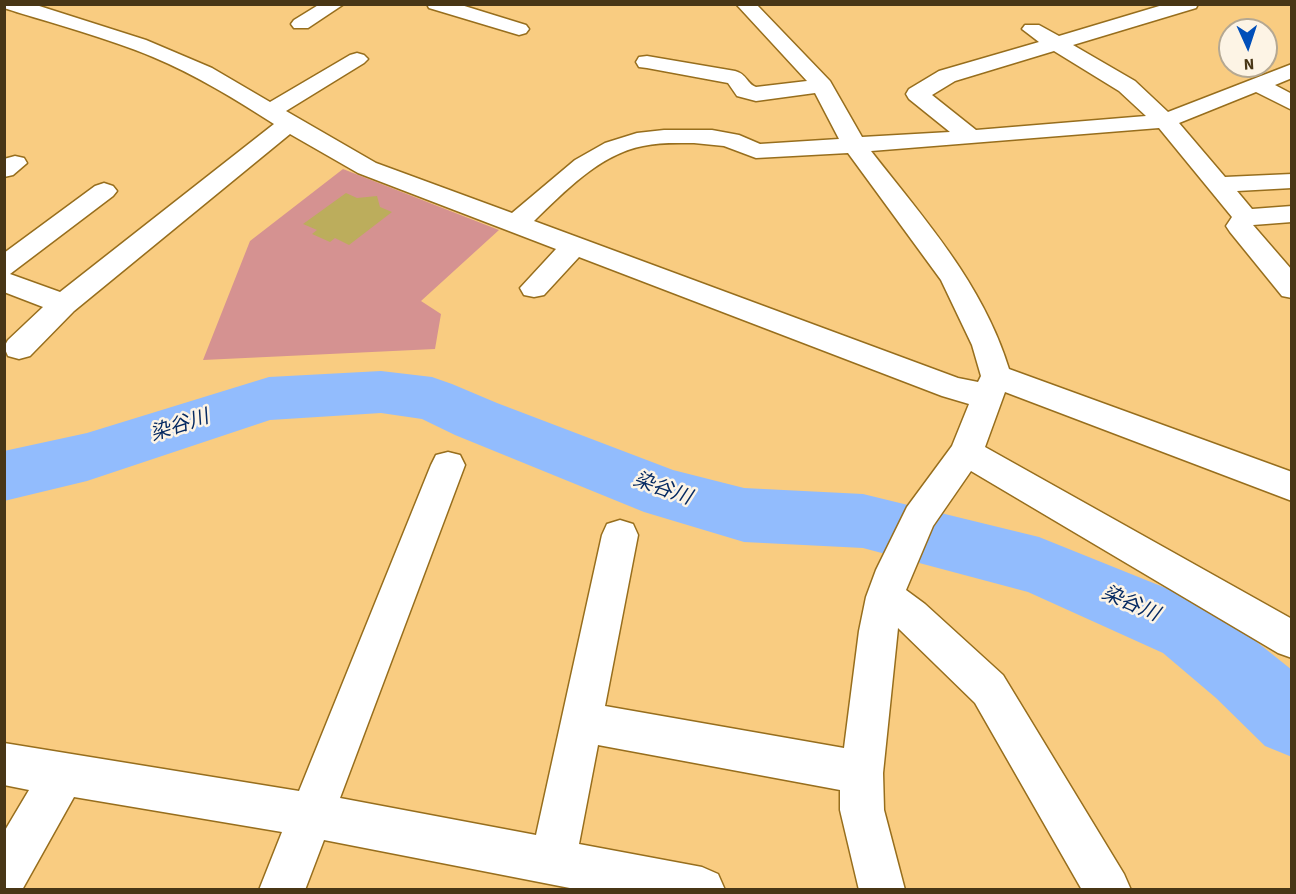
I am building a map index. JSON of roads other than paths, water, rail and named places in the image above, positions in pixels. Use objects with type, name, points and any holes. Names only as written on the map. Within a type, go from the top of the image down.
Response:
[{"type":"street","points":[[302,24],[335,4]]},
{"type":"street","points":[[436,4],[519,29]]},
{"type":"street","points":[[745,4],[822,86],[855,146],[954,277],[987,345],[993,387],[966,452],[919,517],[889,584],[878,631],[862,773],[862,810],[882,890]]},
{"type":"street","points":[[971,138],[917,94],[947,76],[1189,4]]},
{"type":"street","points":[[14,12],[144,46],[182,62],[367,168],[953,388],[993,387],[1292,487]]},
{"type":"street","points":[[1032,29],[1126,86],[1165,121],[1245,217]]},
{"type":"street","points":[[20,348],[63,304],[160,229],[276,133],[281,117],[357,59]]},
{"type":"street","points":[[647,62],[735,78],[745,91],[756,94],[822,86]]},
{"type":"street","points":[[517,223],[582,166],[630,141],[695,135],[741,142],[756,151],[971,138],[1165,121],[1292,70]]},
{"type":"street","points":[[1257,84],[1292,103]]},
{"type":"street","points":[[1218,185],[1292,181]]},
{"type":"street","points":[[4,267],[104,191]]},
{"type":"street","points":[[1245,217],[1292,214]]},
{"type":"street","points":[[1245,217],[1239,226],[1292,289]]},
{"type":"street","points":[[534,288],[575,245]]},
{"type":"street","points":[[4,282],[63,304]]},
{"type":"street","points":[[966,452],[1292,640]]},
{"type":"street","points":[[282,890],[448,465]]},
{"type":"street","points":[[553,862],[620,535]]},
{"type":"street","points":[[889,584],[912,616],[989,689],[1108,890]]},
{"type":"street","points":[[583,722],[862,773]]},
{"type":"street","points":[[4,764],[311,815],[553,862],[637,883],[702,890]]},
{"type":"street","points":[[4,876],[63,774]]},
{"type":"waterway","name":"染谷川","points":[[4,476],[87,457],[269,399],[381,392],[432,399],[476,419],[666,494],[744,515],[863,521],[1039,566],[1188,630],[1242,674],[1292,720]]}]
